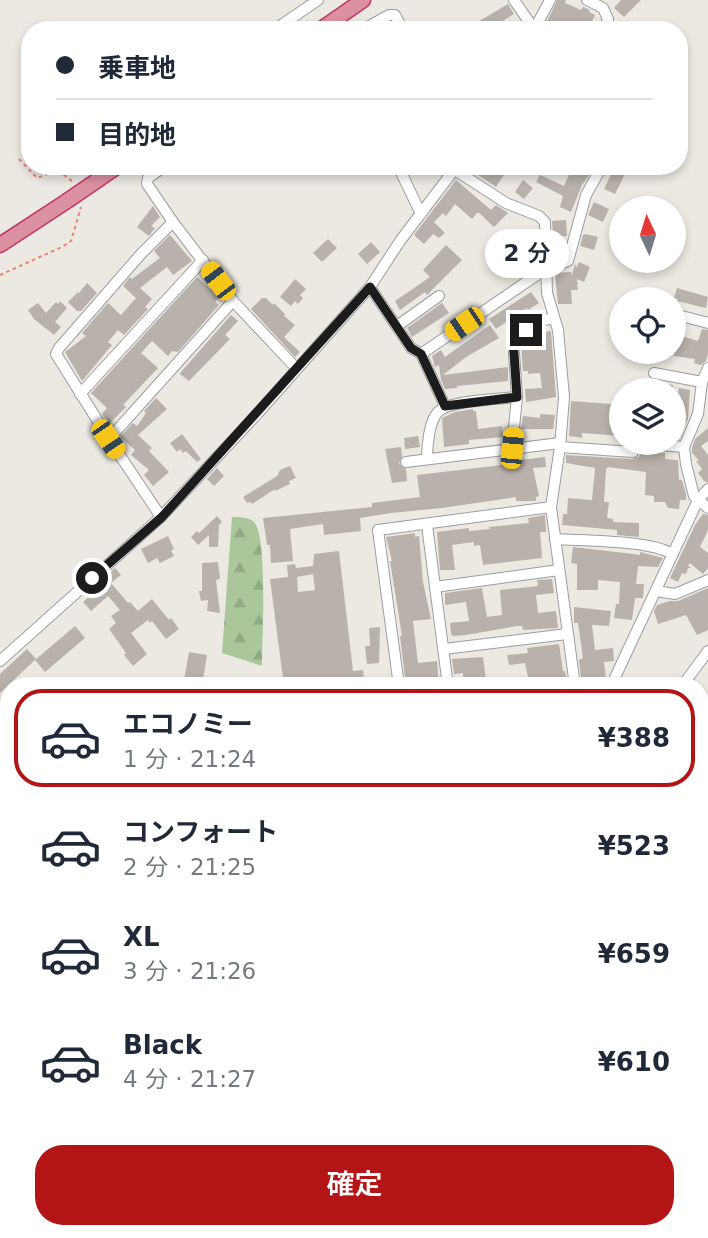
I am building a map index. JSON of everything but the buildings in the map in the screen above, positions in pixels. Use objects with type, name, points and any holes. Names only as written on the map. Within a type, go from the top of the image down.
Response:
[{"type":"highway","points":[[333,21],[363,0]]},
{"type":"highway","points":[[0,245],[105,175]]},
{"type":"street","points":[[287,21],[318,0]]},
{"type":"street","points":[[514,0],[528,21]]},
{"type":"street","points":[[538,21],[550,0]]},
{"type":"street","points":[[587,0],[603,8],[607,21]]},
{"type":"street","points":[[378,21],[395,15],[398,21]]},
{"type":"street","points":[[152,175],[148,178],[147,184],[173,222],[233,301],[297,369]]},
{"type":"street","points":[[402,175],[421,214]]},
{"type":"street","points":[[0,661],[162,517],[370,287],[400,241],[451,175]]},
{"type":"street","points":[[466,175],[506,203],[543,218],[545,222],[547,293],[558,330],[564,397],[551,508],[574,677]]},
{"type":"street","points":[[421,354],[547,268],[568,261],[586,195],[597,175]]},
{"type":"street","points":[[162,517],[108,439],[57,354],[59,348],[141,254],[173,222]]},
{"type":"street","points":[[80,394],[202,260]]},
{"type":"street","points":[[370,287],[411,348],[421,354],[445,406]]},
{"type":"street","points":[[397,326],[439,296]]},
{"type":"street","points":[[108,439],[233,301]]},
{"type":"street","points":[[686,317],[708,323]]},
{"type":"street","points":[[512,448],[517,397],[513,339],[539,321],[554,318]]},
{"type":"street","points":[[686,442],[698,414],[702,382],[708,368]]},
{"type":"street","points":[[654,373],[702,382]]},
{"type":"street","points":[[427,459],[435,414],[445,406],[517,397]]},
{"type":"street","points":[[406,462],[512,448],[560,445],[609,450]]},
{"type":"street","points":[[685,455],[694,496],[708,508]]},
{"type":"street","points":[[615,677],[698,500],[708,489]]},
{"type":"street","points":[[398,677],[378,530],[551,508]]},
{"type":"street","points":[[427,525],[447,677]]},
{"type":"street","points":[[555,539],[649,546],[665,549],[672,554]]},
{"type":"street","points":[[435,587],[559,570]]},
{"type":"street","points":[[656,591],[675,594],[708,580]]},
{"type":"street","points":[[444,649],[567,634]]},
{"type":"street","points":[[689,677],[708,651]]},
{"type":"green space","points":[[232,517],[252,520],[258,531],[263,568],[262,666],[222,653]]},
{"type":"route","points":[[92,578],[162,517],[370,287],[411,348],[421,354],[445,406],[517,397],[513,339],[526,330]]}]
